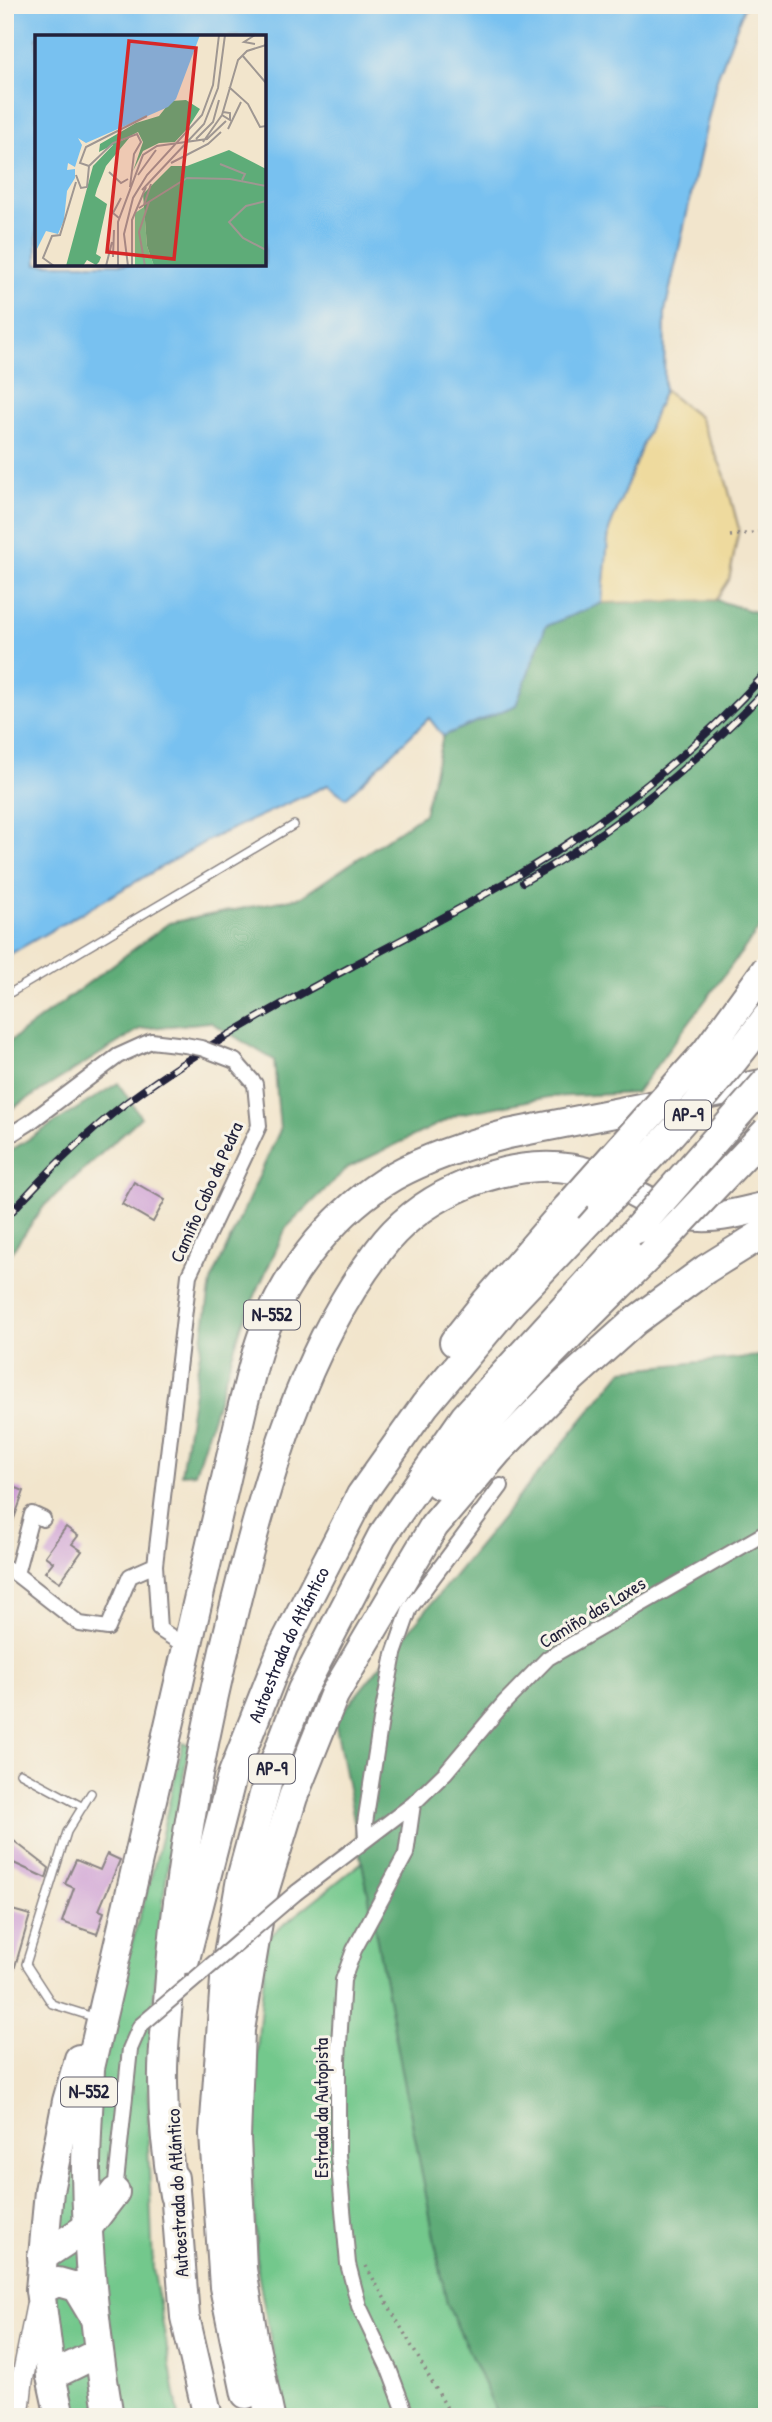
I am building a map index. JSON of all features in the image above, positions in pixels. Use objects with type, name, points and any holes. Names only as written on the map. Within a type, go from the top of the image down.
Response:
[{"type":"highway","points":[[232,1776],[244,1702],[278,1620],[319,1543],[381,1443],[485,1303],[706,1052],[767,968]]},
{"type":"highway","name":"Autoestrada do Atlántico","points":[[208,2417],[185,2317],[174,2195],[172,2088],[183,1970],[232,1776],[283,1647],[360,1495],[425,1405],[507,1307],[667,1140],[735,1060],[767,1017]]},
{"type":"highway","name":"Autoestrada do Atlántico","points":[[252,2417],[233,2341],[224,2287],[214,2134],[222,1999],[242,1879],[269,1776],[283,1736],[302,1690],[382,1536],[465,1417],[767,1082]]},
{"type":"highway","name":"N-552","points":[[109,2417],[94,2317],[89,2226],[86,2170],[90,2068],[243,1405],[266,1328],[304,1260],[349,1209],[393,1177],[420,1163],[475,1142],[508,1133],[767,1082]]},
{"type":"highway","points":[[242,1879],[268,1826],[304,1718],[333,1651],[387,1557],[445,1476],[492,1419],[767,1131]]},
{"type":"highway","points":[[174,2195],[165,2144],[162,2078],[176,1912],[188,1823],[212,1696],[251,1538],[277,1457],[311,1368],[344,1301],[382,1247],[416,1212],[458,1187],[509,1171],[536,1167],[592,1174],[678,1214],[720,1218],[767,1206]]},
{"type":"highway","points":[[270,2417],[242,2269],[236,2138],[240,2030],[262,1898],[293,1797],[334,1695],[434,1526],[498,1451],[556,1392],[635,1321],[706,1269],[767,1231]]},
{"type":"highway","name":"N-552","points":[[60,2417],[51,2376],[40,2290],[49,2191],[67,2101],[134,1871]]},
{"type":"highway","points":[[42,2257],[89,2226],[115,2192]]},
{"type":"highway","points":[[93,2284],[111,2219],[115,2192]]},
{"type":"highway","points":[[40,2290],[58,2282],[76,2287],[94,2317]]},
{"type":"highway","points":[[51,2376],[98,2353]]},
{"type":"main road","points":[[18,2417],[22,2381],[40,2290]]},
{"type":"main road","points":[[25,2417],[29,2401],[51,2376]]},
{"type":"street","name":"Camiño Cabo da Pedra","points":[[5,1138],[29,1124],[118,1056],[151,1041],[201,1048],[235,1061],[256,1084],[259,1126],[189,1275],[155,1565],[159,1629],[187,1647]]},
{"type":"street","points":[[366,1838],[365,1823],[381,1720],[394,1654],[410,1608],[501,1486]]},
{"type":"street","points":[[43,1519],[32,1514],[11,1571],[80,1624],[108,1628],[130,1576],[155,1565]]},
{"type":"street","name":"Camiño das Laxes","points":[[115,2192],[130,2049],[140,2026],[297,1892],[413,1804],[445,1773],[504,1703],[548,1658],[767,1532]]},
{"type":"street","name":"Estrada da Autopista","points":[[407,2417],[389,2369],[359,2306],[348,2264],[338,2155],[338,2060],[344,1980],[354,1950],[406,1854],[413,1804]]},
{"type":"lane","points":[[5,996],[294,825]]},
{"type":"lane","points":[[20,1773],[83,1807]]},
{"type":"lane","points":[[90,2016],[52,2004],[26,1964],[67,1832],[91,1793]]},
{"type":"path","points":[[730,536],[767,531]]},
{"type":"path","points":[[365,2264],[452,2417]]},
{"type":"green space","points":[[716,600],[767,616],[767,918],[636,1093],[549,1097],[459,1114],[347,1168],[286,1228],[242,1324],[195,1473],[181,1474],[211,1282],[280,1130],[274,1060],[210,1022],[140,1029],[5,1113],[5,1045],[169,923],[301,897],[424,814],[443,736],[516,705],[546,626],[602,603]]},
{"type":"green space","points":[[118,1083],[141,1117],[45,1205],[5,1261],[5,1154]]},
{"type":"green space","points":[[767,1355],[767,2417],[499,2417],[447,2304],[335,1721],[623,1370]]},
{"type":"green space","points":[[183,1743],[189,1745],[167,1871],[150,2041],[148,2143],[153,2268],[179,2417],[71,2417],[56,2318],[57,2213],[77,2096],[128,1956],[156,1859]]},
{"type":"green space","points":[[362,1862],[447,2303],[499,2417],[288,2417],[282,2400],[257,2268],[250,2128],[267,1938]]},
{"type":"sand","points":[[664,390],[699,417],[724,473],[739,529],[729,580],[716,600],[602,603],[609,530]]},
{"type":"water","points":[[5,5],[745,5],[717,79],[665,311],[664,390],[609,530],[602,603],[546,626],[516,705],[443,736],[429,718],[346,798],[328,785],[212,838],[5,957]]},
{"type":"building","points":[[134,1182],[165,1200],[153,1222],[122,1204]]},
{"type":"building","points":[[9,1485],[24,1491],[7,1538],[5,1495]]},
{"type":"building","points":[[66,1527],[78,1536],[72,1544],[82,1551],[60,1582],[45,1572],[53,1562],[45,1556]]},
{"type":"building","points":[[5,1834],[49,1868],[46,1878],[5,1859]]},
{"type":"building","points":[[107,1854],[120,1860],[99,1910],[104,1912],[97,1934],[62,1922],[74,1888],[65,1884],[76,1860],[100,1870]]},
{"type":"building","points":[[5,1908],[30,1915],[9,1987],[5,1986]]},
{"type":"railway","points":[[5,1219],[71,1150],[145,1089],[243,1026],[448,915],[579,836],[664,771],[717,723],[767,672]]},
{"type":"railway","points":[[523,882],[589,841],[652,795],[711,744],[767,689]]}]
